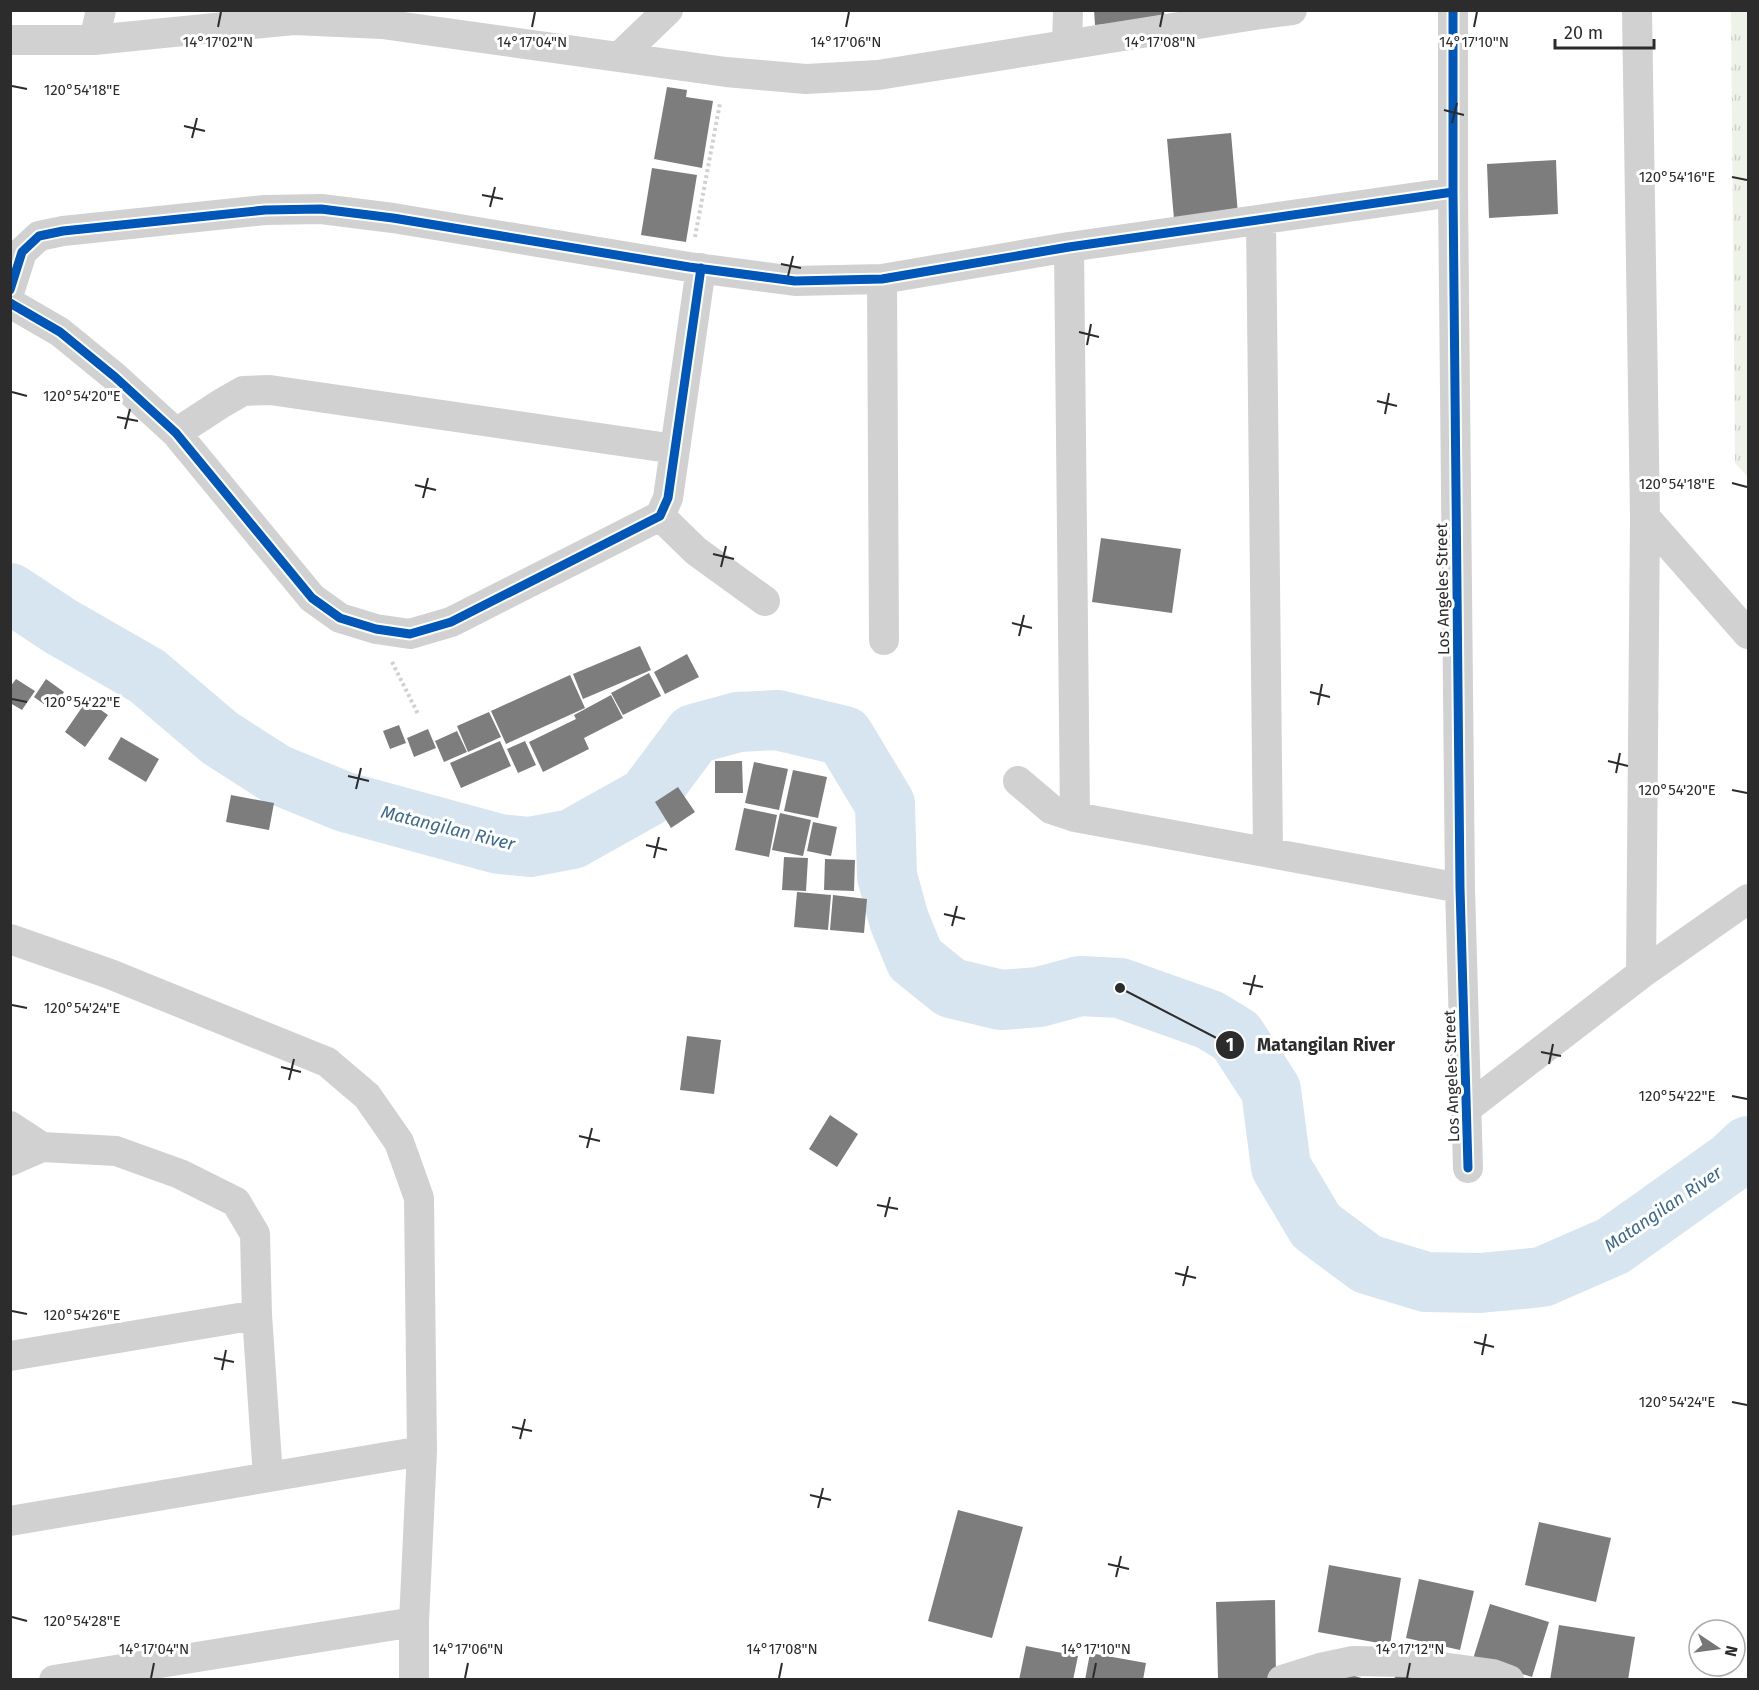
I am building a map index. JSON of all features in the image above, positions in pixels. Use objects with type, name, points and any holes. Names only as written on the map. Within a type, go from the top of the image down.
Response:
[{"type":"street","points":[[94,40],[101,10]]},
{"type":"street","points":[[619,57],[668,10]]},
{"type":"street","points":[[1067,45],[1068,10]]},
{"type":"street","points":[[10,40],[94,40],[295,15],[389,17],[619,57],[726,72],[806,79],[878,75],[1261,12],[1292,10]]},
{"type":"street","name":"Los Angeles Street","points":[[1453,10],[1460,888],[1468,1168]]},
{"type":"street","points":[[1637,10],[1645,517],[1641,974]]},
{"type":"street","points":[[10,290],[22,252],[39,236],[63,231],[265,210],[321,209],[393,218],[695,268],[795,281],[882,279],[1069,247],[1453,192]]},
{"type":"street","points":[[1261,220],[1268,852]]},
{"type":"street","points":[[1069,247],[1075,817]]},
{"type":"street","points":[[10,303],[60,332],[115,377],[176,433],[312,598],[340,618],[376,629],[410,634],[451,622],[660,516],[668,498],[695,268]]},
{"type":"street","points":[[882,279],[884,640]]},
{"type":"street","points":[[176,433],[243,391],[270,390],[675,448]]},
{"type":"street","points":[[660,516],[696,551],[765,601]]},
{"type":"street","points":[[1645,517],[1749,634]]},
{"type":"street","points":[[1018,781],[1051,809],[1075,817],[1460,888]]},
{"type":"street","points":[[1467,1108],[1641,974],[1749,899]]},
{"type":"street","points":[[10,939],[110,974],[327,1062],[367,1096],[399,1142],[419,1198],[422,1451],[414,1622],[414,1680]]},
{"type":"street","points":[[10,1126],[42,1147]]},
{"type":"street","points":[[10,1161],[42,1147],[116,1151],[180,1174],[236,1202],[255,1234],[257,1315],[268,1477]]},
{"type":"street","points":[[10,1356],[257,1315]]},
{"type":"street","points":[[10,1521],[422,1451]]},
{"type":"street","points":[[54,1680],[414,1622]]},
{"type":"street","points":[[1282,1680],[1353,1661],[1405,1662],[1493,1674],[1509,1680]]},
{"type":"path","points":[[695,268],[726,72]]},
{"type":"path","points":[[376,629],[418,714]]},
{"type":"green space","points":[[1731,11],[1748,11],[1748,477],[1735,463]]},
{"type":"building","points":[[1094,10],[1164,10],[1165,21],[1095,25]]},
{"type":"building","points":[[667,87],[687,90],[686,97],[713,101],[702,168],[654,159]]},
{"type":"building","points":[[1231,133],[1238,214],[1174,219],[1167,139]]},
{"type":"building","points":[[1556,160],[1558,214],[1489,218],[1487,164]]},
{"type":"building","points":[[652,168],[697,175],[686,242],[641,235]]},
{"type":"building","points":[[1101,538],[1181,549],[1172,613],[1092,602]]},
{"type":"building","points":[[640,646],[651,670],[583,699],[573,674]]},
{"type":"building","points":[[687,654],[699,677],[665,694],[654,672]]},
{"type":"building","points":[[649,673],[661,696],[623,715],[611,693]]},
{"type":"building","points":[[570,675],[585,708],[506,744],[491,711]]},
{"type":"building","points":[[16,679],[35,691],[22,710],[10,703],[10,687]]},
{"type":"building","points":[[46,679],[64,692],[52,710],[34,697]]},
{"type":"building","points":[[611,695],[623,718],[584,738],[589,749],[543,772],[529,742],[576,719],[574,715]]},
{"type":"building","points":[[87,700],[108,715],[85,747],[65,732]]},
{"type":"building","points":[[489,712],[501,737],[468,752],[457,726]]},
{"type":"building","points":[[399,725],[406,743],[390,749],[383,731]]},
{"type":"building","points":[[428,729],[436,748],[414,757],[407,738]]},
{"type":"building","points":[[457,731],[467,752],[444,762],[435,741]]},
{"type":"building","points":[[121,737],[159,759],[146,782],[108,759]]},
{"type":"building","points":[[500,741],[511,766],[461,788],[450,763]]},
{"type":"building","points":[[525,741],[536,765],[518,773],[507,749]]},
{"type":"building","points":[[715,761],[742,761],[743,793],[715,793]]},
{"type":"building","points":[[754,762],[788,769],[779,810],[745,803]]},
{"type":"building","points":[[793,770],[827,777],[818,818],[784,811]]},
{"type":"building","points":[[678,787],[695,812],[671,828],[655,802]]},
{"type":"building","points":[[231,795],[274,803],[269,830],[226,822]]},
{"type":"building","points":[[744,808],[777,815],[769,857],[735,850]]},
{"type":"building","points":[[780,813],[811,820],[803,856],[772,850]]},
{"type":"building","points":[[813,822],[837,827],[831,856],[807,851]]},
{"type":"building","points":[[784,857],[808,858],[806,891],[782,890]]},
{"type":"building","points":[[825,859],[855,860],[854,891],[824,890]]},
{"type":"building","points":[[797,892],[831,895],[828,930],[794,927]]},
{"type":"building","points":[[833,895],[867,899],[864,933],[830,930]]},
{"type":"building","points":[[687,1036],[721,1040],[714,1094],[680,1090]]},
{"type":"building","points":[[830,1115],[858,1134],[837,1167],[809,1149]]},
{"type":"building","points":[[958,1510],[1023,1527],[992,1638],[928,1621]]},
{"type":"building","points":[[1539,1522],[1611,1538],[1596,1602],[1525,1585]]},
{"type":"building","points":[[1329,1565],[1401,1578],[1390,1645],[1318,1632]]},
{"type":"building","points":[[1419,1579],[1474,1591],[1460,1650],[1406,1638]]},
{"type":"building","points":[[1275,1600],[1276,1678],[1218,1679],[1216,1602]]},
{"type":"building","points":[[1490,1604],[1549,1622],[1532,1677],[1473,1659]]},
{"type":"building","points":[[1559,1625],[1635,1637],[1628,1680],[1550,1680]]},
{"type":"building","points":[[1026,1646],[1078,1656],[1073,1680],[1019,1680]]},
{"type":"building","points":[[1090,1653],[1146,1663],[1143,1680],[1085,1680]]},
{"type":"building","points":[[1331,1669],[1365,1679],[1365,1680],[1328,1680]]},
{"type":"building","points":[[1396,1673],[1421,1679],[1421,1680],[1394,1680]]},
{"type":"waterway","name":"Matangilan River","points":[[10,593],[60,626],[147,676],[220,738],[276,774],[345,802],[499,844],[530,847],[572,839],[647,797],[694,734],[738,722],[777,720],[844,736],[885,804],[887,876],[899,920],[915,959],[951,988],[1001,1000],[1039,997],[1080,986],[1120,988],[1210,1020],[1236,1036],[1271,1090],[1281,1167],[1316,1226],[1367,1264],[1426,1282],[1480,1283],[1542,1277],[1613,1246],[1731,1162],[1748,1146]]},
{"type":"cycle path","points":[[1453,10],[1460,888],[1468,1168]]},
{"type":"cycle path","points":[[10,290],[22,252],[39,236],[63,231],[265,210],[321,209],[393,218],[689,267],[795,281],[882,279],[1069,247],[1453,192]]},
{"type":"cycle path","points":[[10,303],[60,332],[115,377],[176,433],[312,598],[340,618],[376,629],[410,634],[451,622],[660,516],[668,498],[701,268]]},
{"type":"place","name":"Matangilan River","points":[[1120,988]]}]
